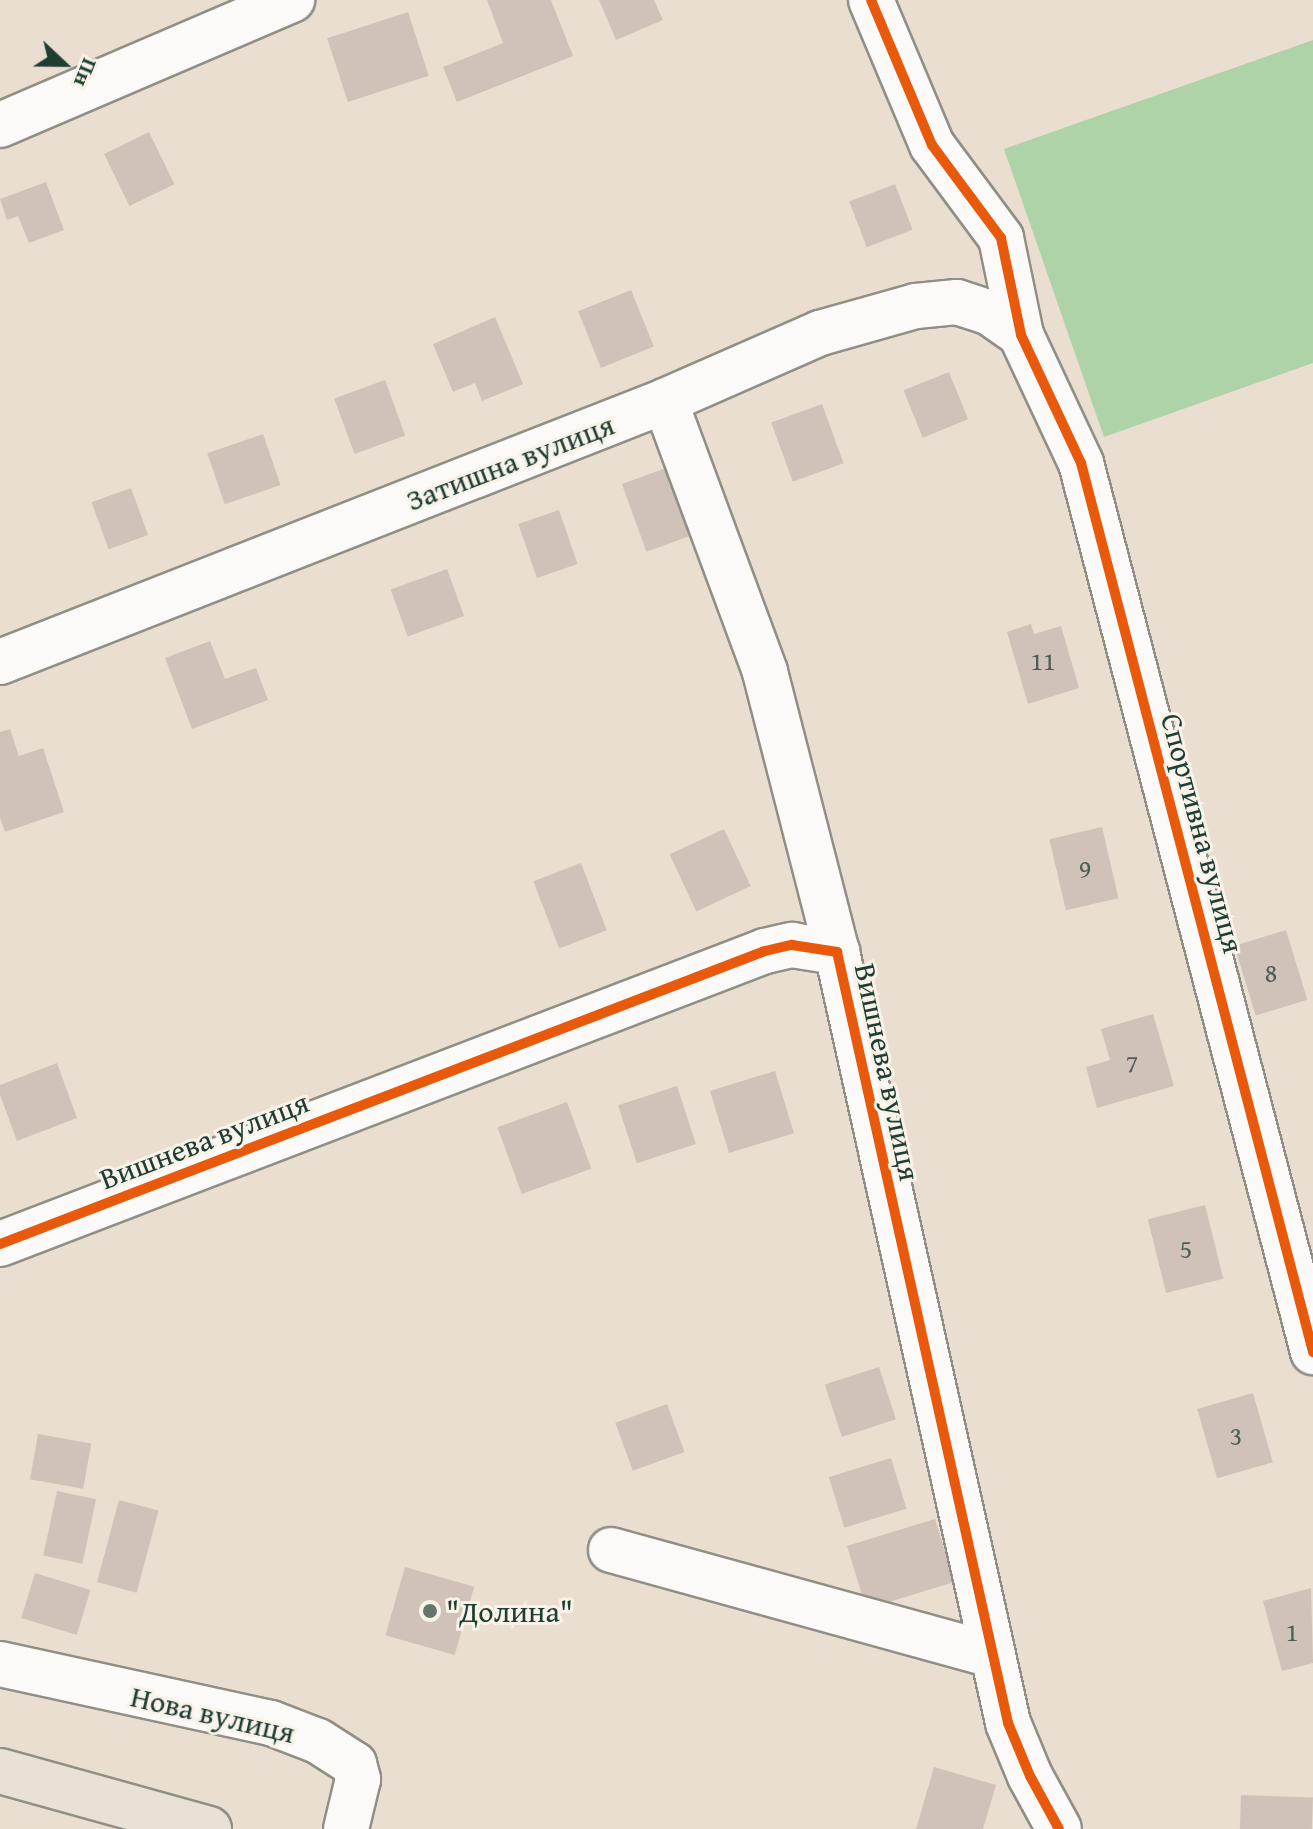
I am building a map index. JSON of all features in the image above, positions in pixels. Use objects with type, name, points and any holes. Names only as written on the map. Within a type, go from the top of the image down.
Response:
[{"type":"main road","points":[[0,1771],[209,1829]]},
{"type":"street","points":[[0,125],[292,0]]},
{"type":"street","name":"Спортивна вулиця","points":[[871,0],[932,145],[1001,238],[1021,335],[1081,463],[1313,1352]]},
{"type":"street","points":[[957,302],[981,284],[1005,254]]},
{"type":"street","name":"Затишна вулиця","points":[[0,662],[665,401],[820,333],[916,306],[957,302],[990,313],[1021,335]]},
{"type":"street","points":[[665,401],[765,672],[837,952]]},
{"type":"street","name":"Вишнева вулиця","points":[[0,1244],[765,951],[792,945],[837,952],[1008,1723],[1030,1776],[1059,1829]]},
{"type":"street","points":[[611,1550],[991,1655]]},
{"type":"street","name":"Нова вулиця","points":[[0,1664],[271,1723],[318,1741],[354,1764],[358,1779],[346,1829]]},
{"type":"green space","points":[[1313,40],[1313,363],[1104,437],[1004,149]]},
{"type":"building","points":[[487,0],[551,0],[573,56],[457,102],[443,67],[503,43]]},
{"type":"building","points":[[599,0],[654,0],[663,20],[616,40]]},
{"type":"building","points":[[408,12],[429,76],[348,102],[327,38]]},
{"type":"building","points":[[149,132],[174,184],[129,206],[104,154]]},
{"type":"building","points":[[46,182],[64,230],[29,243],[18,216],[7,220],[0,199]]},
{"type":"building","points":[[895,184],[913,230],[867,247],[849,202]]},
{"type":"building","points":[[631,290],[654,347],[601,368],[578,311]]},
{"type":"building","points":[[495,317],[523,384],[482,401],[475,383],[453,392],[433,344]]},
{"type":"building","points":[[949,372],[968,419],[923,438],[904,390]]},
{"type":"building","points":[[385,380],[405,435],[354,454],[334,398]]},
{"type":"building","points":[[822,404],[844,463],[793,482],[771,422]]},
{"type":"building","points":[[263,434],[281,485],[225,504],[207,453]]},
{"type":"building","points":[[666,468],[691,536],[646,552],[622,484]]},
{"type":"building","points":[[131,488],[148,535],[109,549],[92,502]]},
{"type":"building","points":[[559,510],[578,564],[537,578],[518,524]]},
{"type":"building","points":[[447,569],[464,616],[408,637],[391,590]]},
{"type":"building","points":[[1031,624],[1034,634],[1061,626],[1079,688],[1028,704],[1007,632]]},
{"type":"building","points":[[210,641],[225,679],[256,668],[268,700],[192,729],[165,658]]},
{"type":"building","points":[[10,729],[19,756],[43,748],[64,812],[5,832],[0,818],[0,732]]},
{"type":"building","points":[[1102,827],[1118,898],[1066,910],[1049,839]]},
{"type":"building","points":[[724,829],[751,886],[696,911],[670,854]]},
{"type":"building","points":[[581,863],[607,930],[559,948],[533,881]]},
{"type":"building","points":[[1286,930],[1307,1000],[1256,1016],[1234,946]]},
{"type":"building","points":[[1153,1014],[1174,1086],[1097,1108],[1086,1067],[1110,1060],[1101,1029]]},
{"type":"building","points":[[57,1063],[77,1118],[17,1141],[0,1095],[0,1085]]},
{"type":"building","points":[[775,1071],[794,1133],[729,1153],[710,1091]]},
{"type":"building","points":[[677,1086],[696,1144],[637,1163],[618,1105]]},
{"type":"building","points":[[567,1102],[591,1169],[522,1194],[497,1127]]},
{"type":"building","points":[[1205,1205],[1223,1279],[1166,1293],[1148,1219]]},
{"type":"building","points":[[879,1367],[896,1419],[842,1437],[825,1385]]},
{"type":"building","points":[[1253,1393],[1273,1462],[1217,1478],[1197,1409]]},
{"type":"building","points":[[667,1404],[684,1452],[633,1471],[615,1423]]},
{"type":"building","points":[[38,1434],[91,1443],[83,1489],[30,1479]]},
{"type":"building","points":[[891,1458],[906,1509],[844,1528],[829,1477]]},
{"type":"building","points":[[57,1491],[96,1499],[82,1564],[43,1556]]},
{"type":"building","points":[[119,1500],[159,1511],[137,1593],[97,1582]]},
{"type":"building","points":[[935,1519],[954,1582],[866,1609],[847,1546]]},
{"type":"building","name":"\"Долина\"","points":[[405,1567],[474,1587],[455,1655],[385,1635]]},
{"type":"building","points":[[35,1573],[90,1590],[77,1635],[21,1618]]},
{"type":"building","points":[[1311,1588],[1313,1663],[1282,1671],[1263,1601]]},
{"type":"building","points":[[934,1767],[996,1785],[983,1829],[916,1829]]},
{"type":"building","points":[[1241,1795],[1313,1798],[1312,1829],[1240,1829]]},
{"type":"cycle path","points":[[871,0],[932,145],[1001,238],[1021,335],[1081,463],[1313,1352]]},
{"type":"cycle path","points":[[0,1244],[765,951],[792,945],[837,952],[1008,1723],[1030,1776],[1059,1829]]},
{"type":"place","name":"\"Долина\"","points":[[430,1611]]}]
